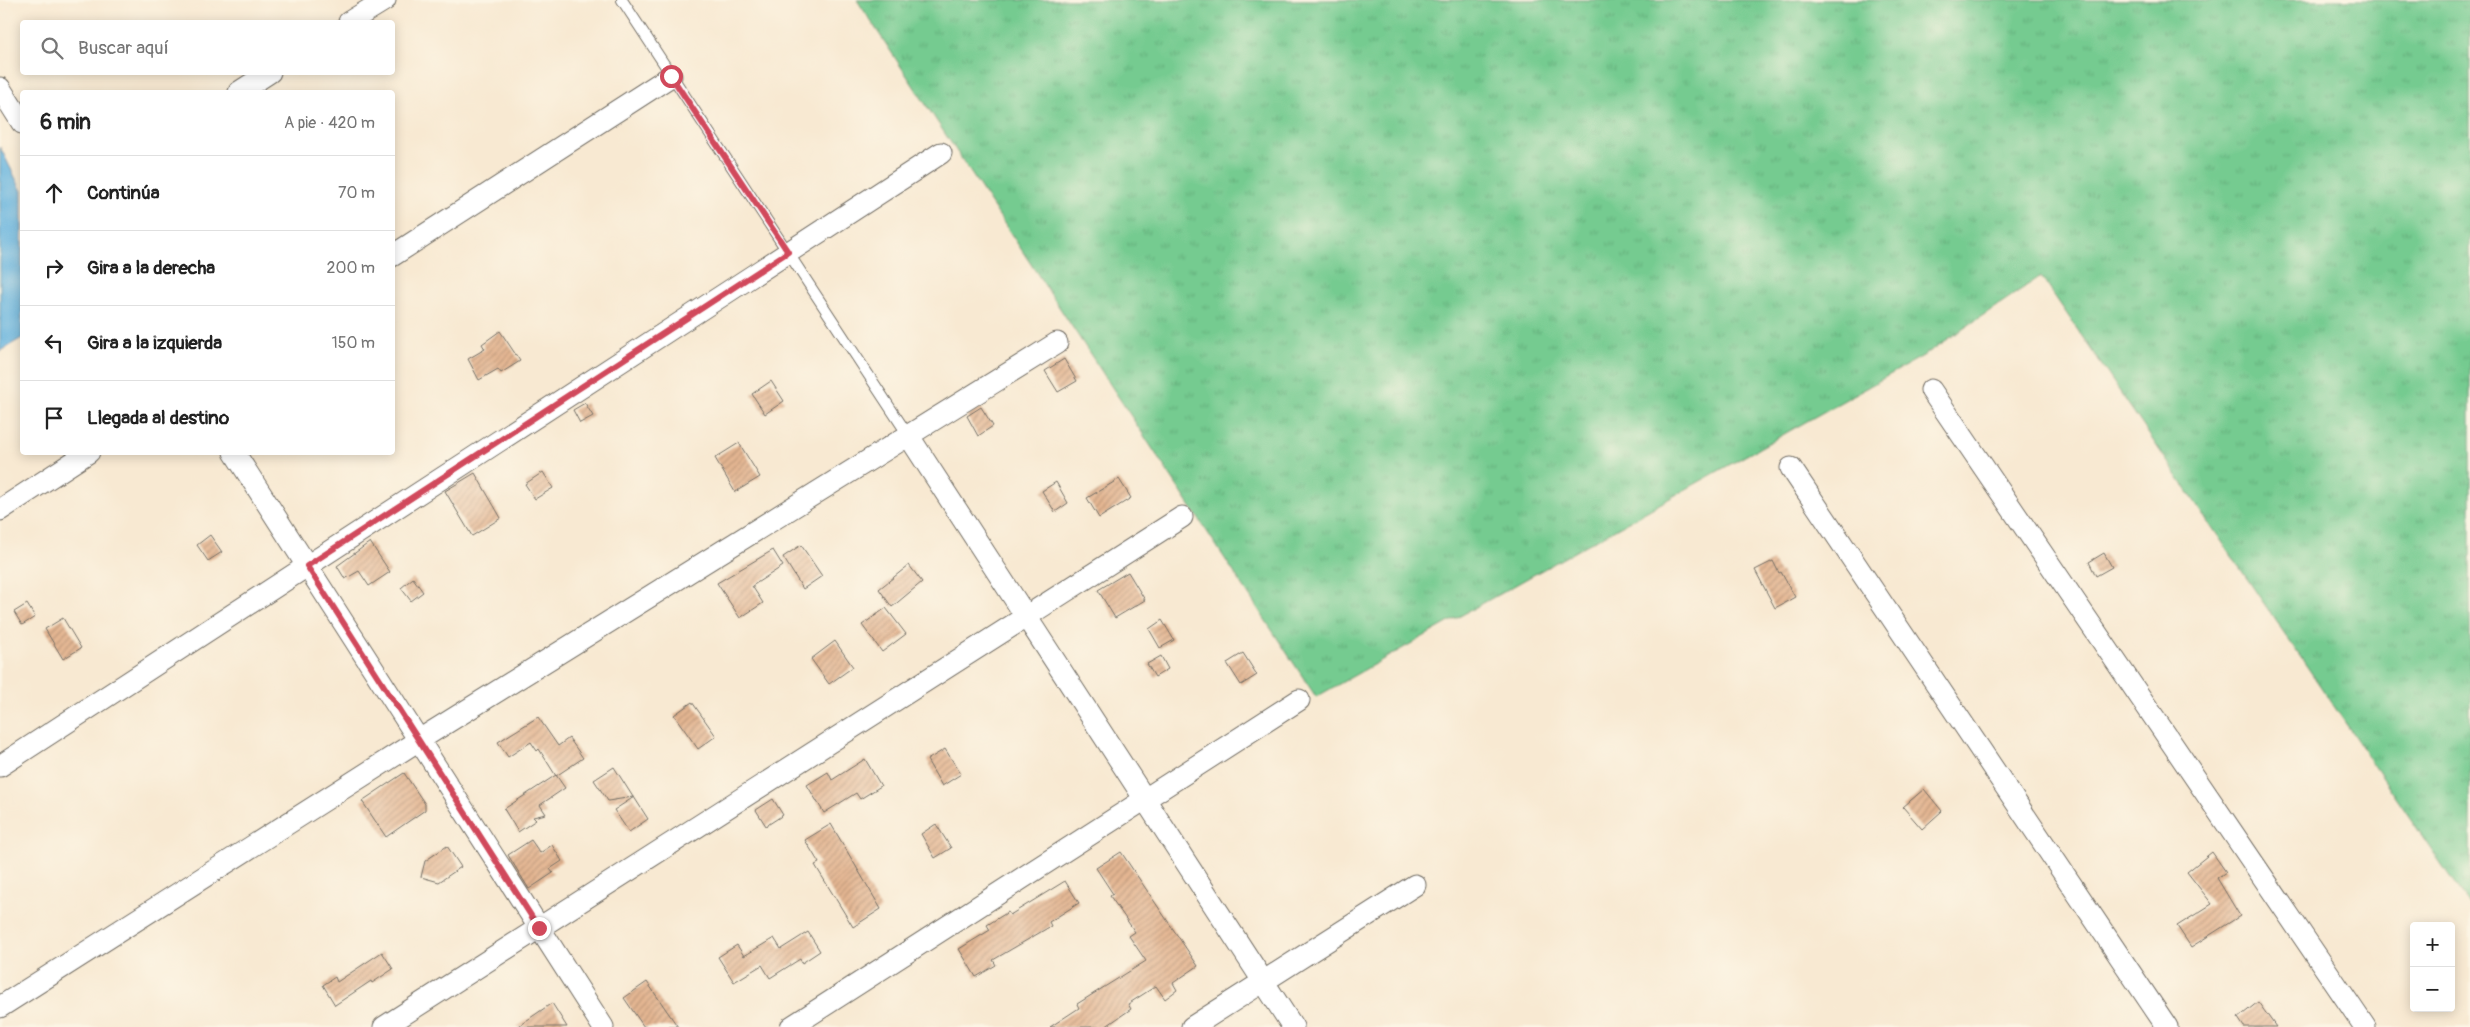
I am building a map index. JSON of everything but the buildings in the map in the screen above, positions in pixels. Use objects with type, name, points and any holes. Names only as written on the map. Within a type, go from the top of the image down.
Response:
[{"type":"street","points":[[352,20],[385,0]]},
{"type":"street","points":[[242,90],[265,75]]},
{"type":"street","points":[[395,254],[671,76]]},
{"type":"street","points":[[0,88],[20,120]]},
{"type":"street","points":[[0,766],[941,153]]},
{"type":"street","points":[[0,1007],[419,740],[1057,343]]},
{"type":"street","points":[[1931,390],[2365,1027]]},
{"type":"street","points":[[908,435],[1293,1027]]},
{"type":"street","points":[[0,510],[84,455]]},
{"type":"street","points":[[236,455],[603,1027]]},
{"type":"street","points":[[1791,468],[2167,1027]]},
{"type":"street","points":[[384,1027],[1182,517]]},
{"type":"street","points":[[791,1027],[1299,700]]},
{"type":"street","points":[[1192,1027],[1415,885]]},
{"type":"lane","points":[[622,0],[908,435]]},
{"type":"green space","points":[[857,0],[2470,0],[2470,906],[2041,276],[1923,356],[1316,697]]},
{"type":"water","points":[[0,147],[20,187],[20,339],[0,351]]},
{"type":"route","points":[[539,928],[307,566],[788,252],[671,76]]}]
